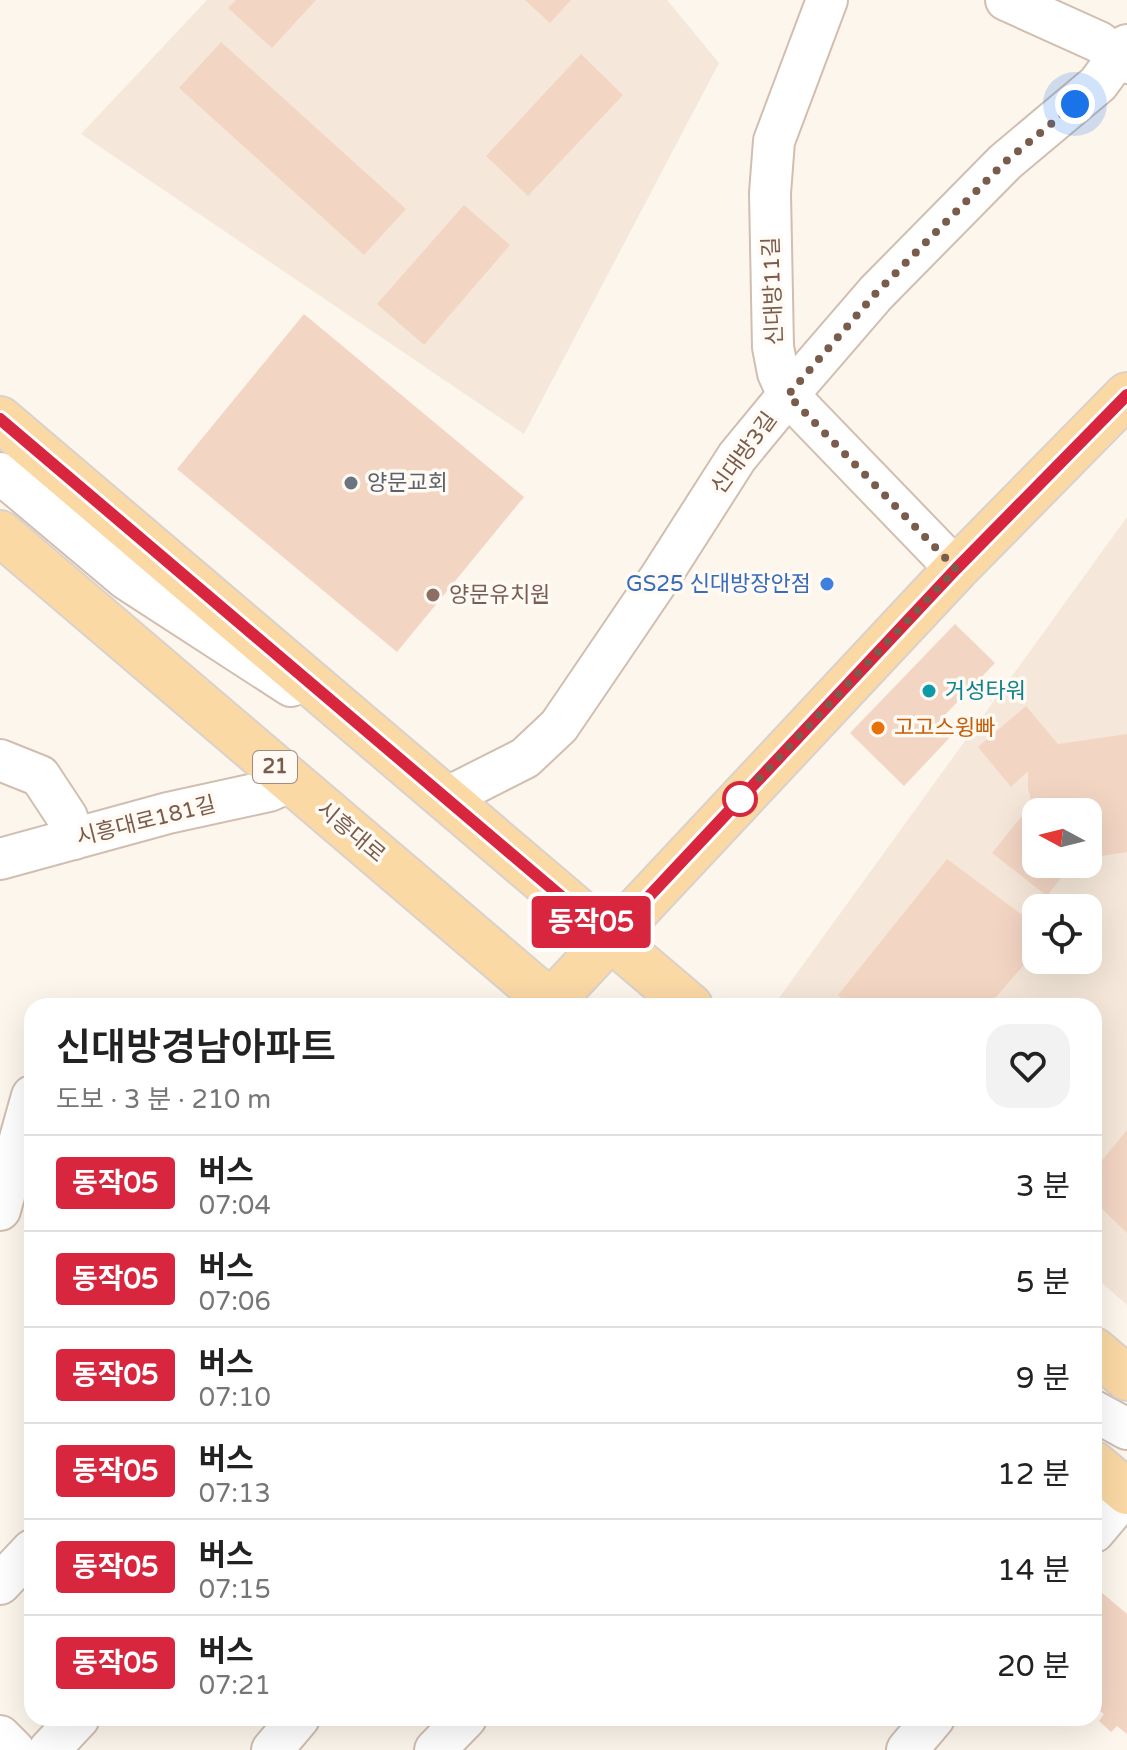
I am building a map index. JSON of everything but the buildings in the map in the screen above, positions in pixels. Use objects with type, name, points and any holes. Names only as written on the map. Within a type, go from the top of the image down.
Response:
[{"type":"main road","points":[[557,998],[956,569],[1127,395]]},
{"type":"main road","points":[[0,419],[681,998]]},
{"type":"main road","name":"시흥대로","points":[[0,533],[543,998]]},
{"type":"main road","points":[[1102,1357],[1127,1378]]},
{"type":"main road","points":[[1102,1471],[1127,1493]]},
{"type":"street","name":"신대방11길","points":[[827,0],[774,141],[770,193],[773,347],[778,373],[788,395],[956,569]]},
{"type":"street","points":[[1006,0],[1124,54]]},
{"type":"street","name":"신대방3길","points":[[446,798],[525,758],[559,726],[737,457],[788,395],[876,293],[919,249],[1005,162],[1098,84],[1124,54]]},
{"type":"street","points":[[0,473],[126,579],[388,749]]},
{"type":"street","points":[[0,760],[40,776],[67,817],[74,839]]},
{"type":"street","name":"시흥대로181길","points":[[0,859],[168,813],[269,791],[291,781]]},
{"type":"street","points":[[0,1210],[24,1124]]},
{"type":"street","points":[[1102,1415],[1127,1429]]},
{"type":"street","points":[[1102,1523],[1127,1493]]},
{"type":"street","points":[[0,1584],[24,1558]]},
{"type":"street","points":[[49,1750],[72,1726]]},
{"type":"street","points":[[435,1750],[458,1726]]},
{"type":"street","points":[[907,1750],[927,1726]]},
{"type":"street","points":[[0,1736],[14,1750]]},
{"type":"shaded area","points":[[207,0],[667,0],[719,63],[524,434],[81,134]]},
{"type":"shaded area","points":[[1127,517],[1127,1305],[1102,1283],[1102,998],[779,998]]},
{"type":"bus line","name":"동작05","points":[[0,419],[610,938],[956,569],[1127,395]]},
{"type":"place","name":"양문교회","points":[[351,483]]},
{"type":"place","name":"GS25 신대방장안점","points":[[827,584]]},
{"type":"place","name":"양문유치원","points":[[433,595]]},
{"type":"place","name":"거성타워","points":[[929,691]]},
{"type":"place","name":"고고스윙빠","points":[[878,728]]},
{"type":"route","points":[[740,799],[956,569],[788,395],[876,293],[1005,162],[1075,104]]}]
